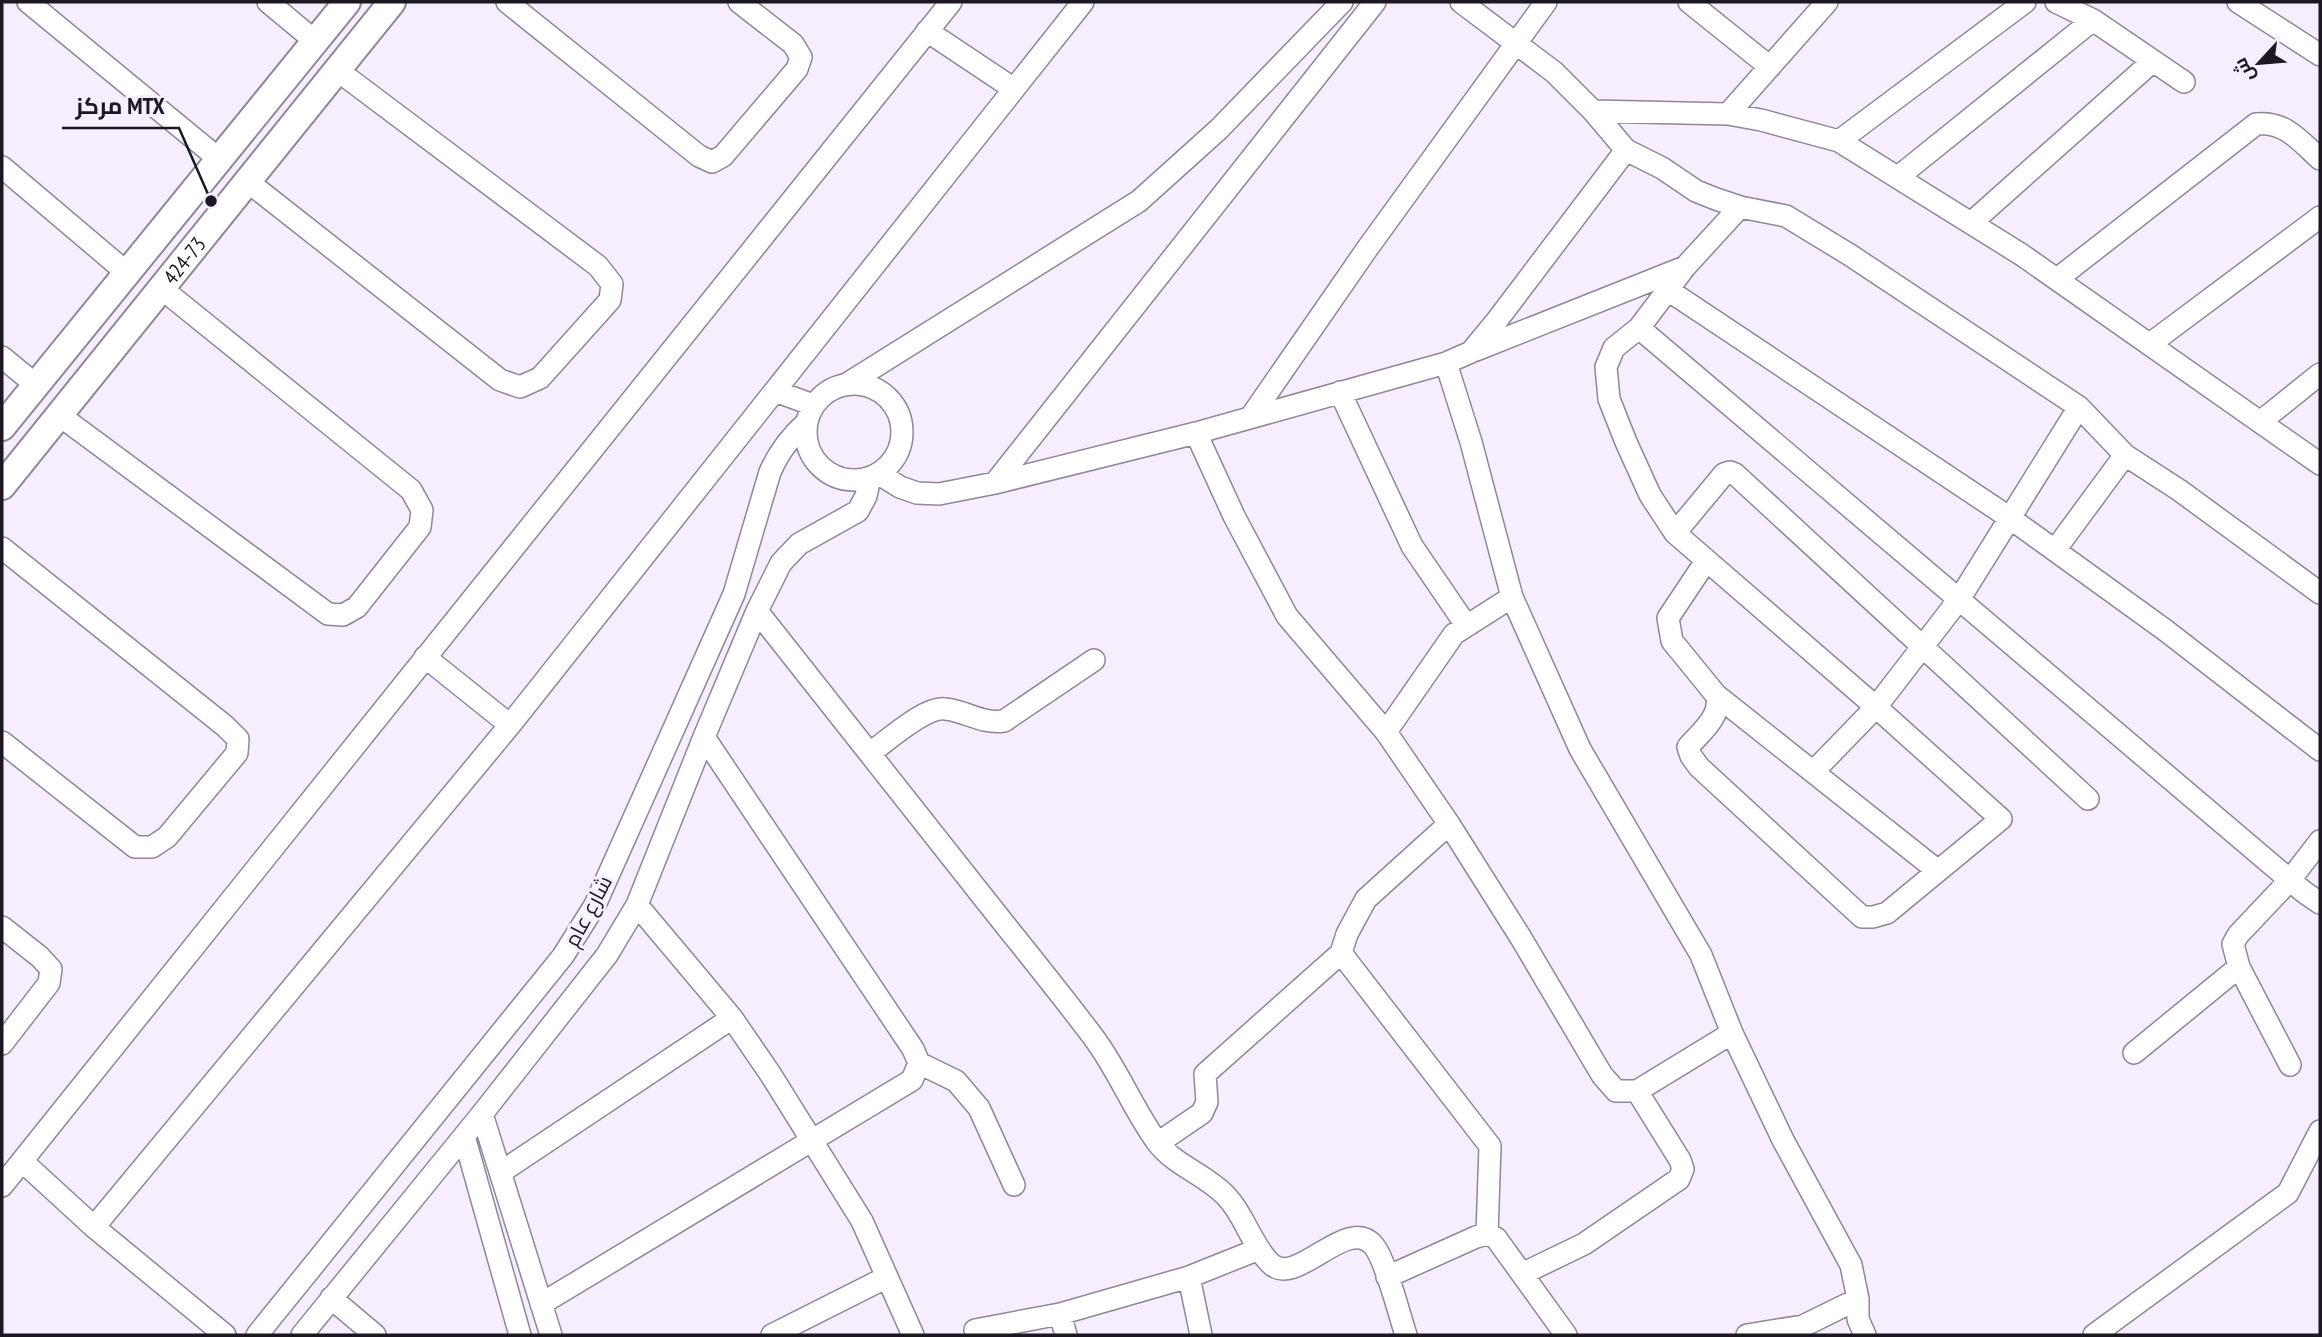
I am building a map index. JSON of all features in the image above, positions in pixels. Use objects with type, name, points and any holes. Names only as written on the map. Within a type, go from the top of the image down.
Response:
[{"type":"street","points":[[28,2],[219,159]]},
{"type":"street","points":[[268,2],[315,41]]},
{"type":"street","name":"424-73","points":[[2,427],[347,2]]},
{"type":"street","name":"424-73","points":[[2,486],[392,2]]},
{"type":"street","points":[[507,2],[699,156],[712,162],[723,156],[797,69],[801,57],[793,44],[739,2]]},
{"type":"street","points":[[2,1186],[951,2]]},
{"type":"street","points":[[94,1227],[510,725],[1083,2]]},
{"type":"street","points":[[847,384],[866,385],[883,393],[896,407],[902,425],[901,444],[893,461],[875,476],[850,481],[831,475],[823,469],[815,462],[806,444],[810,414],[828,390],[847,384],[1139,201],[1220,129],[1342,2]]},
{"type":"street","points":[[995,483],[1372,2]]},
{"type":"street","points":[[1461,2],[1554,72],[1593,111],[1626,150],[1671,173],[1696,191],[1740,207],[1786,216],[1850,255],[2079,407],[2125,455],[2179,490],[2320,593]]},
{"type":"street","points":[[1250,418],[1546,2]]},
{"type":"street","points":[[1689,2],[1770,66]]},
{"type":"street","points":[[1728,114],[1827,2]]},
{"type":"street","points":[[1839,141],[2025,2]]},
{"type":"street","points":[[2056,2],[2093,20],[2184,82]]},
{"type":"street","points":[[2238,2],[2320,55]]},
{"type":"street","points":[[1898,177],[2093,20]]},
{"type":"street","points":[[927,31],[1014,89]]},
{"type":"street","points":[[1971,223],[2153,61]]},
{"type":"street","points":[[247,181],[500,380],[520,387],[540,378],[610,300],[612,285],[598,267],[337,70]]},
{"type":"street","points":[[1593,111],[1728,114],[1839,141],[2057,279],[2320,464]]},
{"type":"street","points":[[2057,279],[2256,124],[2270,122],[2287,130],[2320,159]]},
{"type":"street","points":[[1471,352],[1496,323],[1626,150]]},
{"type":"street","points":[[2,167],[126,272]]},
{"type":"street","points":[[1716,695],[1719,704],[1715,716],[1688,747],[1691,756],[1699,767],[1862,917],[1887,913],[2001,819],[1876,706],[1675,533],[1650,495],[1609,399],[1606,367],[1614,348],[1639,328],[1685,267],[1740,207]]},
{"type":"street","points":[[2150,344],[2320,217]]},
{"type":"street","points":[[875,476],[900,487],[939,494],[995,483],[1196,433],[1446,363],[1685,267]]},
{"type":"street","points":[[59,415],[328,614],[343,615],[365,597],[420,527],[422,510],[411,490],[161,288]]},
{"type":"street","points":[[1668,290],[2010,518],[2165,630],[2320,750]]},
{"type":"street","points":[[1639,328],[2320,903]]},
{"type":"street","points":[[2,357],[36,385]]},
{"type":"street","points":[[1446,363],[1471,442],[1511,597],[1580,749],[1700,955],[1732,1033],[1783,1140],[1850,1265],[1858,1299],[1858,1319],[1865,1335]]},
{"type":"street","points":[[2260,422],[2320,374]]},
{"type":"street","points":[[775,391],[810,414]]},
{"type":"street","points":[[1340,392],[1412,546],[1466,625]]},
{"type":"street","points":[[1813,772],[1876,706],[1960,598],[2079,407]]},
{"type":"street","name":"شارع عام","points":[[257,1335],[563,956],[595,905],[734,594],[774,463],[790,437],[810,414]]},
{"type":"street","points":[[1196,433],[1234,516],[1287,616],[1386,732],[1449,824],[1521,938],[1602,1075],[1616,1091],[1637,1091],[1732,1033]]},
{"type":"street","points":[[2054,550],[2125,455]]},
{"type":"street","points":[[1675,533],[1724,474],[1735,474],[2088,799]]},
{"type":"street","name":"شارع عام","points":[[302,1335],[607,955],[636,905],[757,611],[781,563],[799,544],[858,511],[875,476]]},
{"type":"street","points":[[2,548],[238,739],[237,753],[167,837],[152,847],[135,847],[2,742]]},
{"type":"street","points":[[1706,561],[1668,618],[1672,641],[1716,695],[1938,871]]},
{"type":"street","points":[[1386,732],[1454,634],[1511,597]]},
{"type":"street","points":[[757,611],[1096,1040],[1158,1143],[1175,1160],[1225,1195],[1235,1206],[1259,1249],[1272,1266],[1283,1269],[1298,1265],[1350,1237],[1364,1238],[1374,1246],[1406,1335]]},
{"type":"street","points":[[425,657],[510,725]]},
{"type":"street","points":[[870,754],[926,713],[943,708],[990,723],[1004,721],[1094,660]]},
{"type":"street","points":[[704,737],[913,1049],[919,1063],[956,1081],[979,1108],[1014,1185]]},
{"type":"street","points":[[1158,1143],[1202,1112],[1207,1102],[1205,1074],[1341,953],[1347,934],[1366,899],[1449,824]]},
{"type":"street","points":[[2290,1065],[2239,967],[2233,944],[2238,935],[2290,880],[2320,841]]},
{"type":"street","points":[[636,905],[732,1018],[812,1140],[863,1221],[913,1335]]},
{"type":"street","points":[[2,927],[51,969],[49,983],[2,1044]]},
{"type":"street","points":[[1341,953],[1490,1146],[1487,1234]]},
{"type":"street","points":[[2134,1053],[2239,967]]},
{"type":"street","points":[[527,1000],[553,1022]]},
{"type":"street","points":[[501,1172],[732,1018]]},
{"type":"street","points":[[541,1304],[912,1080],[919,1063]]},
{"type":"street","points":[[1522,1274],[1584,1244],[1679,1180],[1683,1169],[1680,1160],[1637,1091]]},
{"type":"street","points":[[482,1114],[551,1335]]},
{"type":"street","points":[[2094,1335],[2288,1193],[2320,1131]]},
{"type":"street","points":[[464,1136],[520,1335]]},
{"type":"street","points":[[22,1161],[94,1227],[225,1335]]},
{"type":"street","points":[[1387,1277],[1487,1234],[1496,1238],[1566,1335]]},
{"type":"street","points":[[975,1330],[1060,1314],[1189,1277],[1259,1249]]},
{"type":"street","points":[[772,1335],[887,1277]]},
{"type":"street","points":[[1189,1277],[1201,1335]]},
{"type":"street","points":[[331,1298],[375,1335]]},
{"type":"street","points":[[1746,1335],[1803,1326],[1858,1299]]},
{"type":"street","points":[[1060,1314],[1066,1335]]},
{"type":"place","name":"مركز MTX","points":[[211,201]]}]
